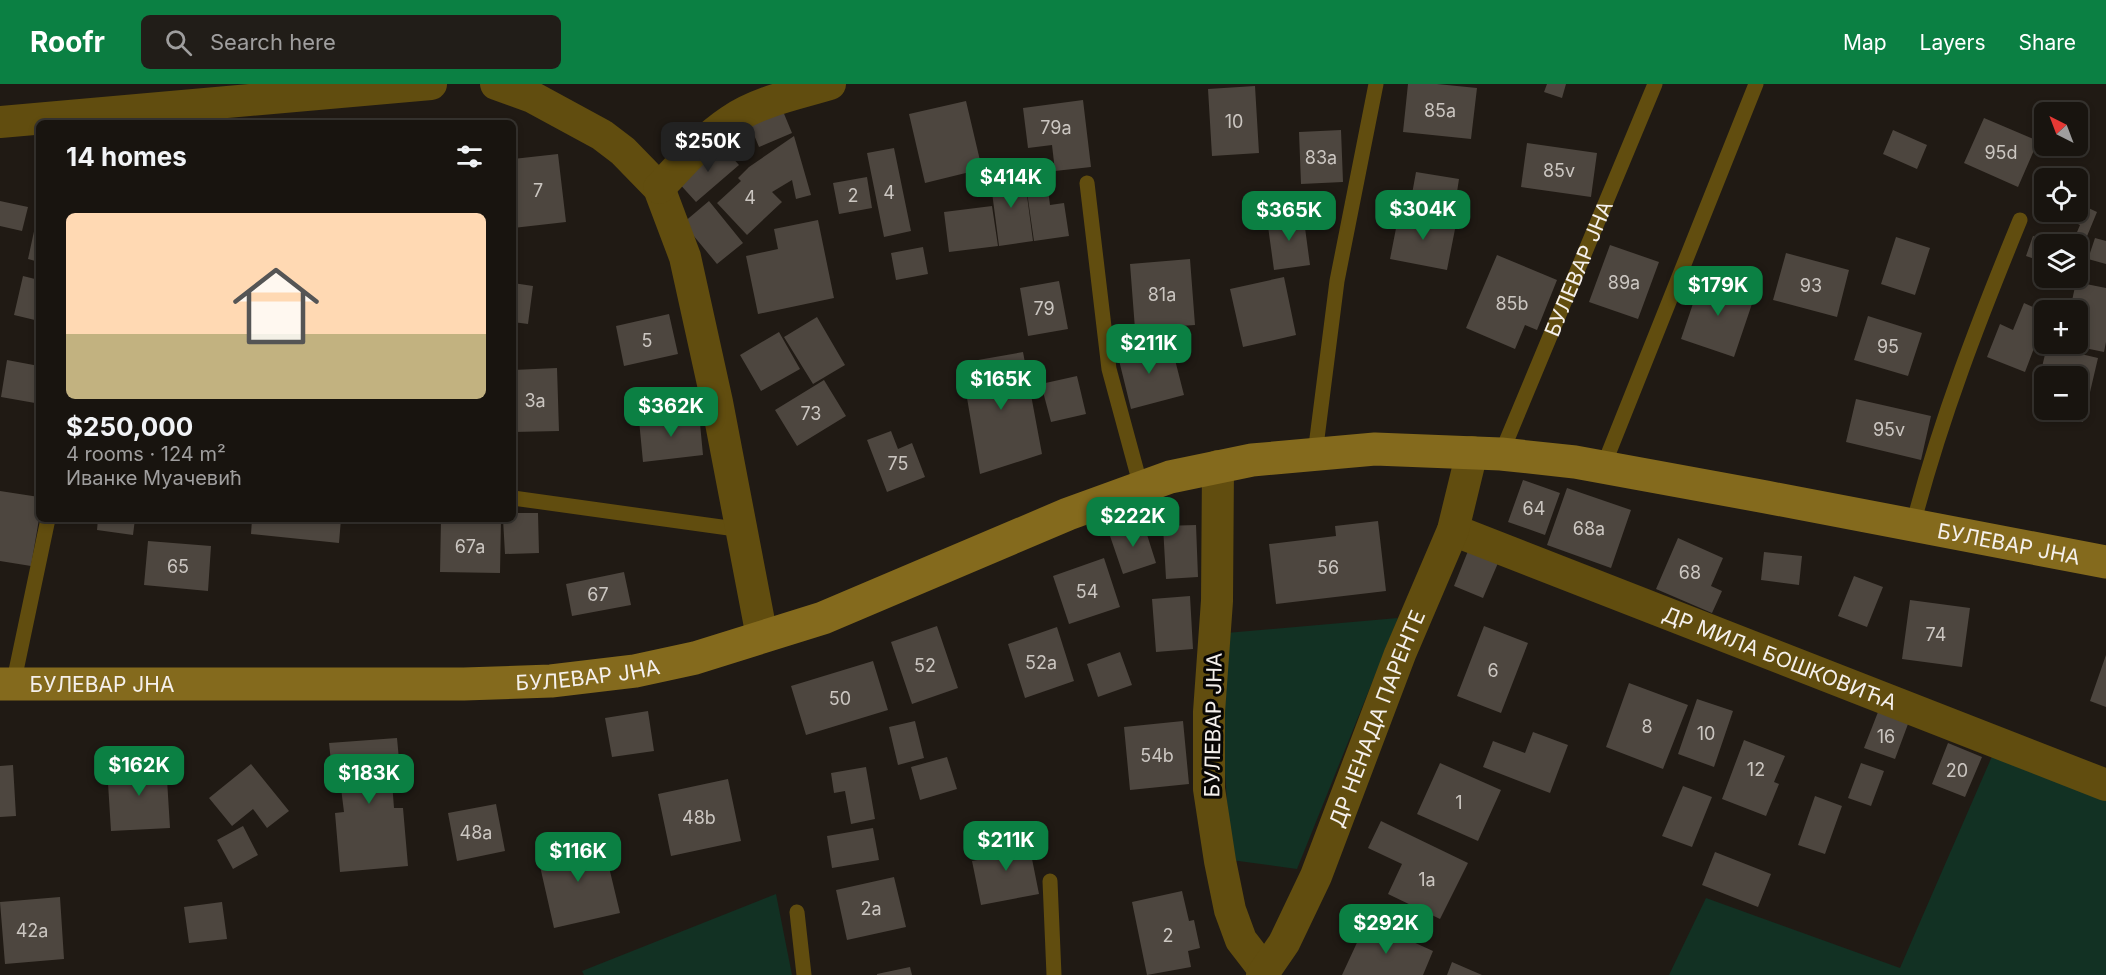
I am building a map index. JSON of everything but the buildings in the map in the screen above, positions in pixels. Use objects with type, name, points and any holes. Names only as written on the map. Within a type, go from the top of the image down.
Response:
[{"type":"main road","name":"БУЛЕВАР ЈНА","points":[[7,684],[464,684],[551,681],[655,667],[695,658],[822,618],[1068,514],[1170,477],[1252,460],[1375,449],[1486,453],[1603,467],[2106,562]]},
{"type":"street","points":[[0,122],[431,84]]},
{"type":"street","points":[[496,84],[532,97],[602,135],[623,151],[658,188],[685,257],[743,530],[762,637]]},
{"type":"street","points":[[658,188],[710,136],[730,120],[769,102],[830,84]]},
{"type":"street","name":"ДР НЕНАДА ПАРЕНТЕ","points":[[1264,973],[1284,943],[1316,876],[1400,654],[1486,453]]},
{"type":"street","name":"БУЛЕВАР ЈНА","points":[[1218,466],[1218,601],[1209,712],[1209,789],[1230,910],[1241,940],[1264,973]]},
{"type":"street","name":"ДР МИЛА БОШКОВИЋА","points":[[1453,530],[2106,785]]},
{"type":"lane","points":[[1315,454],[1337,281],[1376,84]]},
{"type":"lane","name":"БУЛЕВАР ЈНА","points":[[1486,453],[1655,84]]},
{"type":"lane","points":[[1603,467],[1756,84]]},
{"type":"lane","points":[[1087,183],[1109,369],[1142,487]]},
{"type":"lane","name":"БУЛЕВАР ЈНА","points":[[1913,525],[1924,483],[1971,339],[2020,220]]},
{"type":"lane","points":[[516,498],[743,530]]},
{"type":"lane","points":[[7,684],[47,522]]},
{"type":"lane","points":[[1050,881],[1054,975]]},
{"type":"lane","points":[[797,912],[804,975]]},
{"type":"green space","points":[[1398,618],[1297,869],[1231,860],[1222,729],[1226,633]]},
{"type":"green space","points":[[1993,754],[2106,797],[2106,975],[1669,975],[1706,898],[1900,968]]},
{"type":"green space","points":[[776,894],[792,975],[584,975],[582,971]]}]
